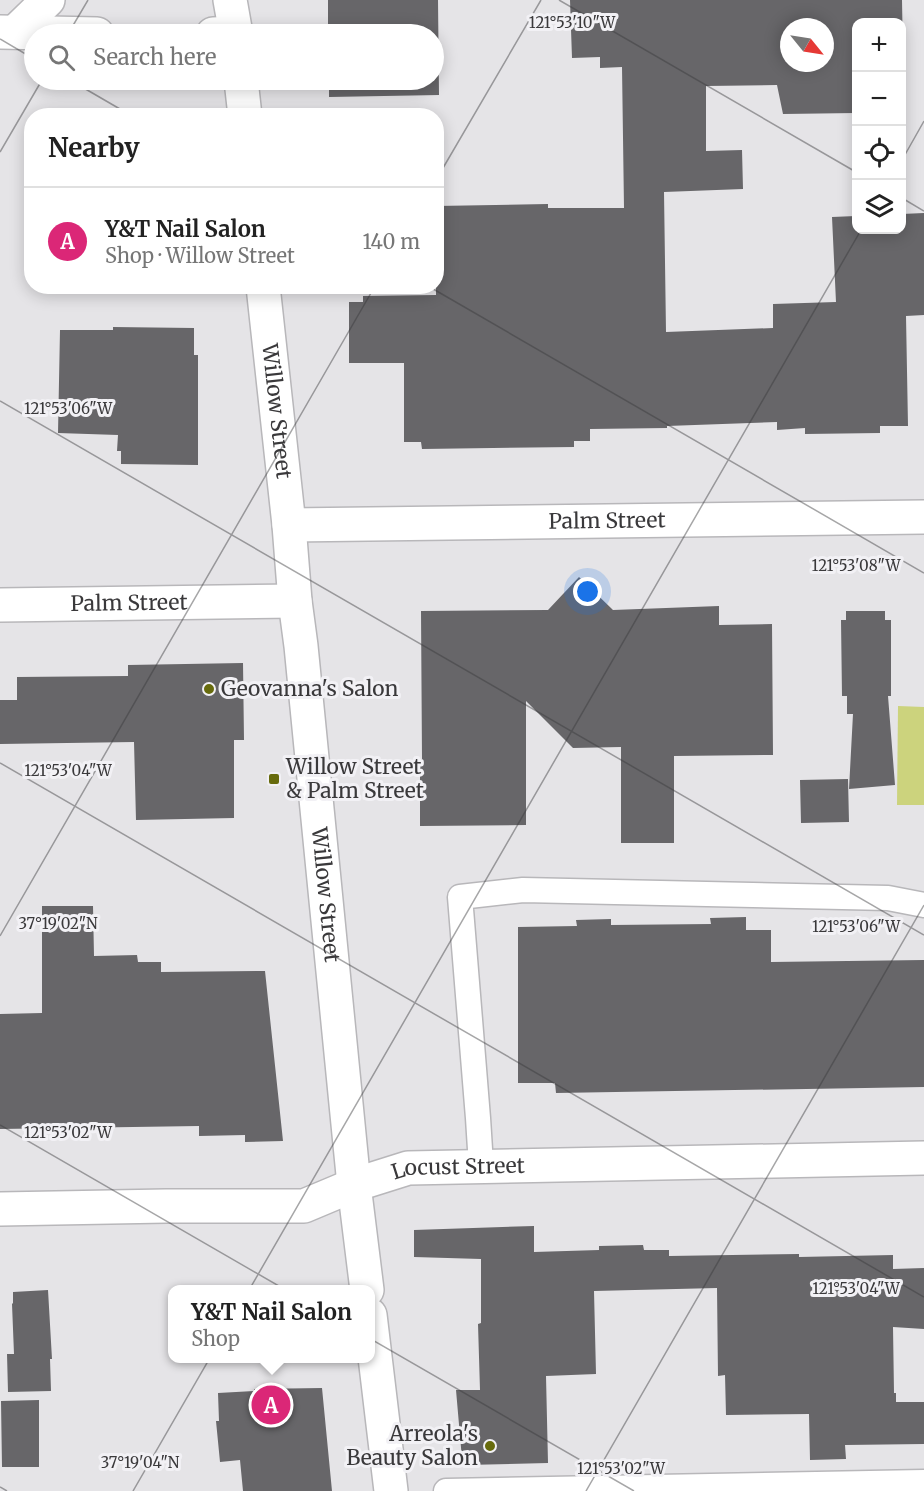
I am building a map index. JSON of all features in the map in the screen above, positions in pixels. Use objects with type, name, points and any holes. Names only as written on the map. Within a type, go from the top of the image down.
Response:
[{"type":"street","points":[[7,32],[48,0]]},
{"type":"street","points":[[229,24],[230,0]]},
{"type":"street","points":[[7,32],[24,32]]},
{"type":"street","points":[[242,90],[244,108]]},
{"type":"street","name":"Willow Street","points":[[264,294],[354,1185],[366,1285]]},
{"type":"street","name":"Palm Street","points":[[289,525],[924,518]]},
{"type":"street","name":"Palm Street","points":[[0,605],[295,601]]},
{"type":"street","name":"Locust Street","points":[[0,1209],[304,1206],[354,1185],[408,1167],[924,1158]]},
{"type":"street","points":[[375,1354],[392,1491]]},
{"type":"lane","points":[[481,1165],[460,897],[523,890],[888,898],[924,904]]},
{"type":"lane","points":[[446,1491],[924,1482]]},
{"type":"green space","points":[[898,706],[924,707],[924,805],[897,805]]},
{"type":"building","points":[[328,0],[438,0],[438,24],[328,24]]},
{"type":"building","points":[[570,0],[902,0],[902,18],[852,18],[852,113],[783,114],[777,85],[706,86],[706,151],[742,150],[743,189],[664,192],[666,332],[773,328],[773,304],[836,302],[832,217],[852,216],[852,234],[906,234],[906,214],[924,213],[924,315],[906,316],[908,426],[880,426],[880,433],[805,434],[805,428],[777,430],[777,422],[667,426],[667,428],[590,429],[590,441],[574,441],[574,447],[422,449],[421,442],[404,442],[404,363],[349,363],[349,302],[363,302],[363,296],[444,294],[444,206],[548,204],[548,208],[624,208],[622,67],[600,68],[600,57],[572,58]]},
{"type":"building","points":[[329,90],[439,90],[439,95],[329,97]]},
{"type":"building","points":[[113,327],[194,328],[194,355],[198,355],[198,465],[121,464],[121,451],[117,451],[118,435],[58,433],[60,330],[113,330]]},
{"type":"building","points":[[579,577],[613,610],[719,606],[719,625],[772,624],[773,755],[674,756],[674,843],[621,843],[621,747],[573,748],[526,701],[526,825],[420,826],[421,611],[548,610]]},
{"type":"building","points":[[846,611],[885,611],[885,620],[891,620],[891,696],[888,696],[895,785],[849,789],[853,714],[847,714],[847,696],[842,696],[841,620],[846,620]]},
{"type":"building","points":[[243,663],[244,740],[234,740],[234,818],[136,820],[134,742],[0,744],[0,700],[17,700],[17,677],[128,676],[128,665]]},
{"type":"building","points":[[848,779],[849,822],[801,823],[800,780]]},
{"type":"building","points":[[42,906],[93,906],[94,956],[137,955],[138,962],[161,962],[161,972],[265,971],[283,1141],[245,1142],[245,1135],[199,1136],[199,1126],[0,1129],[0,1014],[42,1013]]},
{"type":"building","points":[[746,917],[746,930],[771,930],[771,962],[924,960],[924,1087],[556,1093],[555,1083],[518,1083],[518,927],[577,926],[576,920],[611,919],[611,925],[711,924],[710,918]]},
{"type":"building","points":[[534,1226],[534,1252],[599,1250],[599,1246],[643,1245],[644,1250],[669,1250],[669,1256],[893,1255],[893,1269],[924,1268],[924,1329],[893,1327],[896,1402],[924,1402],[924,1444],[845,1445],[846,1459],[810,1460],[809,1414],[726,1415],[725,1375],[718,1376],[717,1288],[594,1291],[596,1374],[546,1376],[548,1463],[466,1465],[466,1459],[462,1459],[456,1390],[480,1390],[478,1324],[481,1323],[481,1259],[414,1257],[414,1230]]},
{"type":"building","points":[[48,1290],[52,1359],[50,1359],[51,1391],[8,1392],[7,1354],[14,1354],[13,1292]]},
{"type":"building","points":[[322,1388],[332,1491],[243,1491],[240,1460],[220,1462],[216,1421],[219,1421],[218,1393],[254,1391],[254,1389]]},
{"type":"building","points":[[39,1400],[39,1467],[2,1467],[1,1401]]},
{"type":"place","name":"Geovanna's Salon","points":[[209,689]]},
{"type":"place","name":"Willow Street & Palm Street","points":[[274,779]]},
{"type":"place","name":"Y&T Nail Salon","points":[[271,1405]]},
{"type":"place","name":"Arreola's Beauty Salon","points":[[490,1446]]}]
